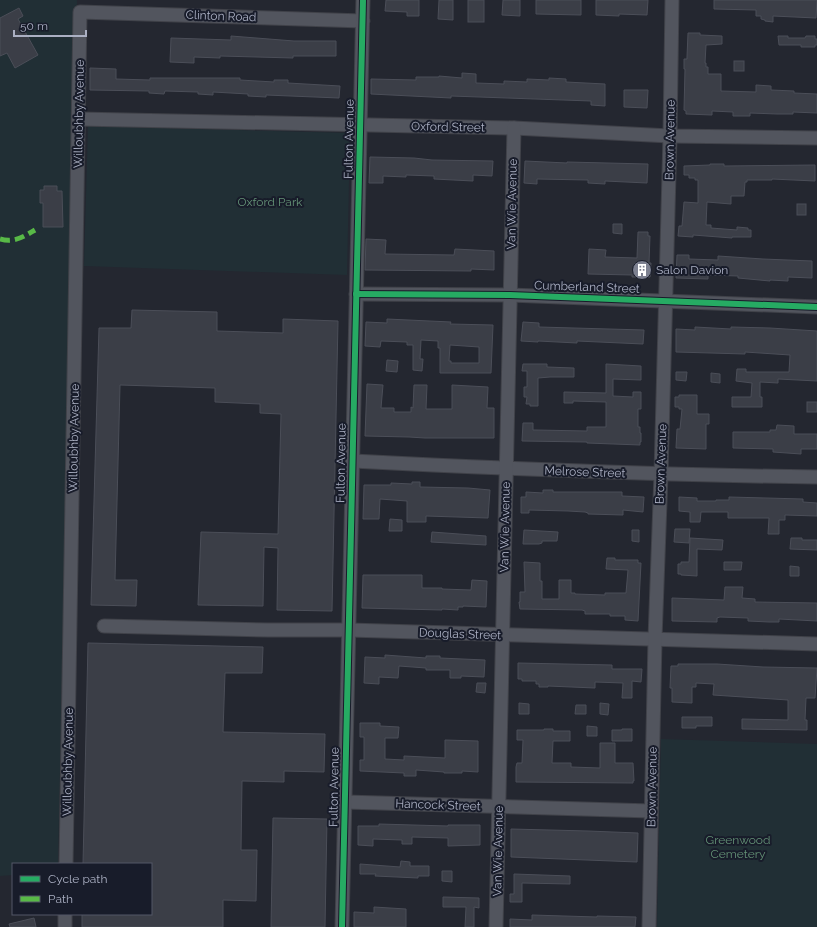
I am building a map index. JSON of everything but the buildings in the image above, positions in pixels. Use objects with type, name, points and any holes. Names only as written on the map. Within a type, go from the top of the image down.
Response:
[{"type":"street","name":"Fulton Avenue","points":[[342,927],[363,0]]},
{"type":"street","name":"Brown Avenue","points":[[649,927],[655,639],[666,301],[672,0]]},
{"type":"street","name":"Clinton Road","points":[[80,12],[363,21]]},
{"type":"street","name":"Willoubhby Avenue","points":[[66,863],[80,12]]},
{"type":"street","name":"Oxford Street","points":[[79,119],[514,128],[670,136],[817,138]]},
{"type":"street","name":"Van Wie Avenue","points":[[496,927],[514,128]]},
{"type":"street","name":"Cumberland Street","points":[[356,294],[510,295],[817,307]]},
{"type":"street","name":"Melrose Street","points":[[353,461],[506,469],[817,477]]},
{"type":"street","name":"Douglas Street","points":[[104,626],[260,630],[349,630],[503,636],[817,644]]},
{"type":"street","name":"Hancock Street","points":[[345,802],[651,811]]},
{"type":"street","points":[[65,927],[66,915]]},
{"type":"green space","points":[[0,0],[77,0],[58,863],[12,863],[12,875],[0,876]]},
{"type":"green space","name":"Oxford Park","points":[[88,126],[350,133],[347,275],[84,266]]},
{"type":"green space","name":"Greenwood Cemetery","points":[[661,739],[817,744],[817,927],[657,927]]},
{"type":"marked path","points":[[0,239],[14,240],[35,230]]},
{"type":"cycle path","points":[[342,927],[363,0]]},
{"type":"cycle path","points":[[356,294],[510,295],[817,307]]},
{"type":"place","name":"Salon Davion","points":[[642,270]]}]
